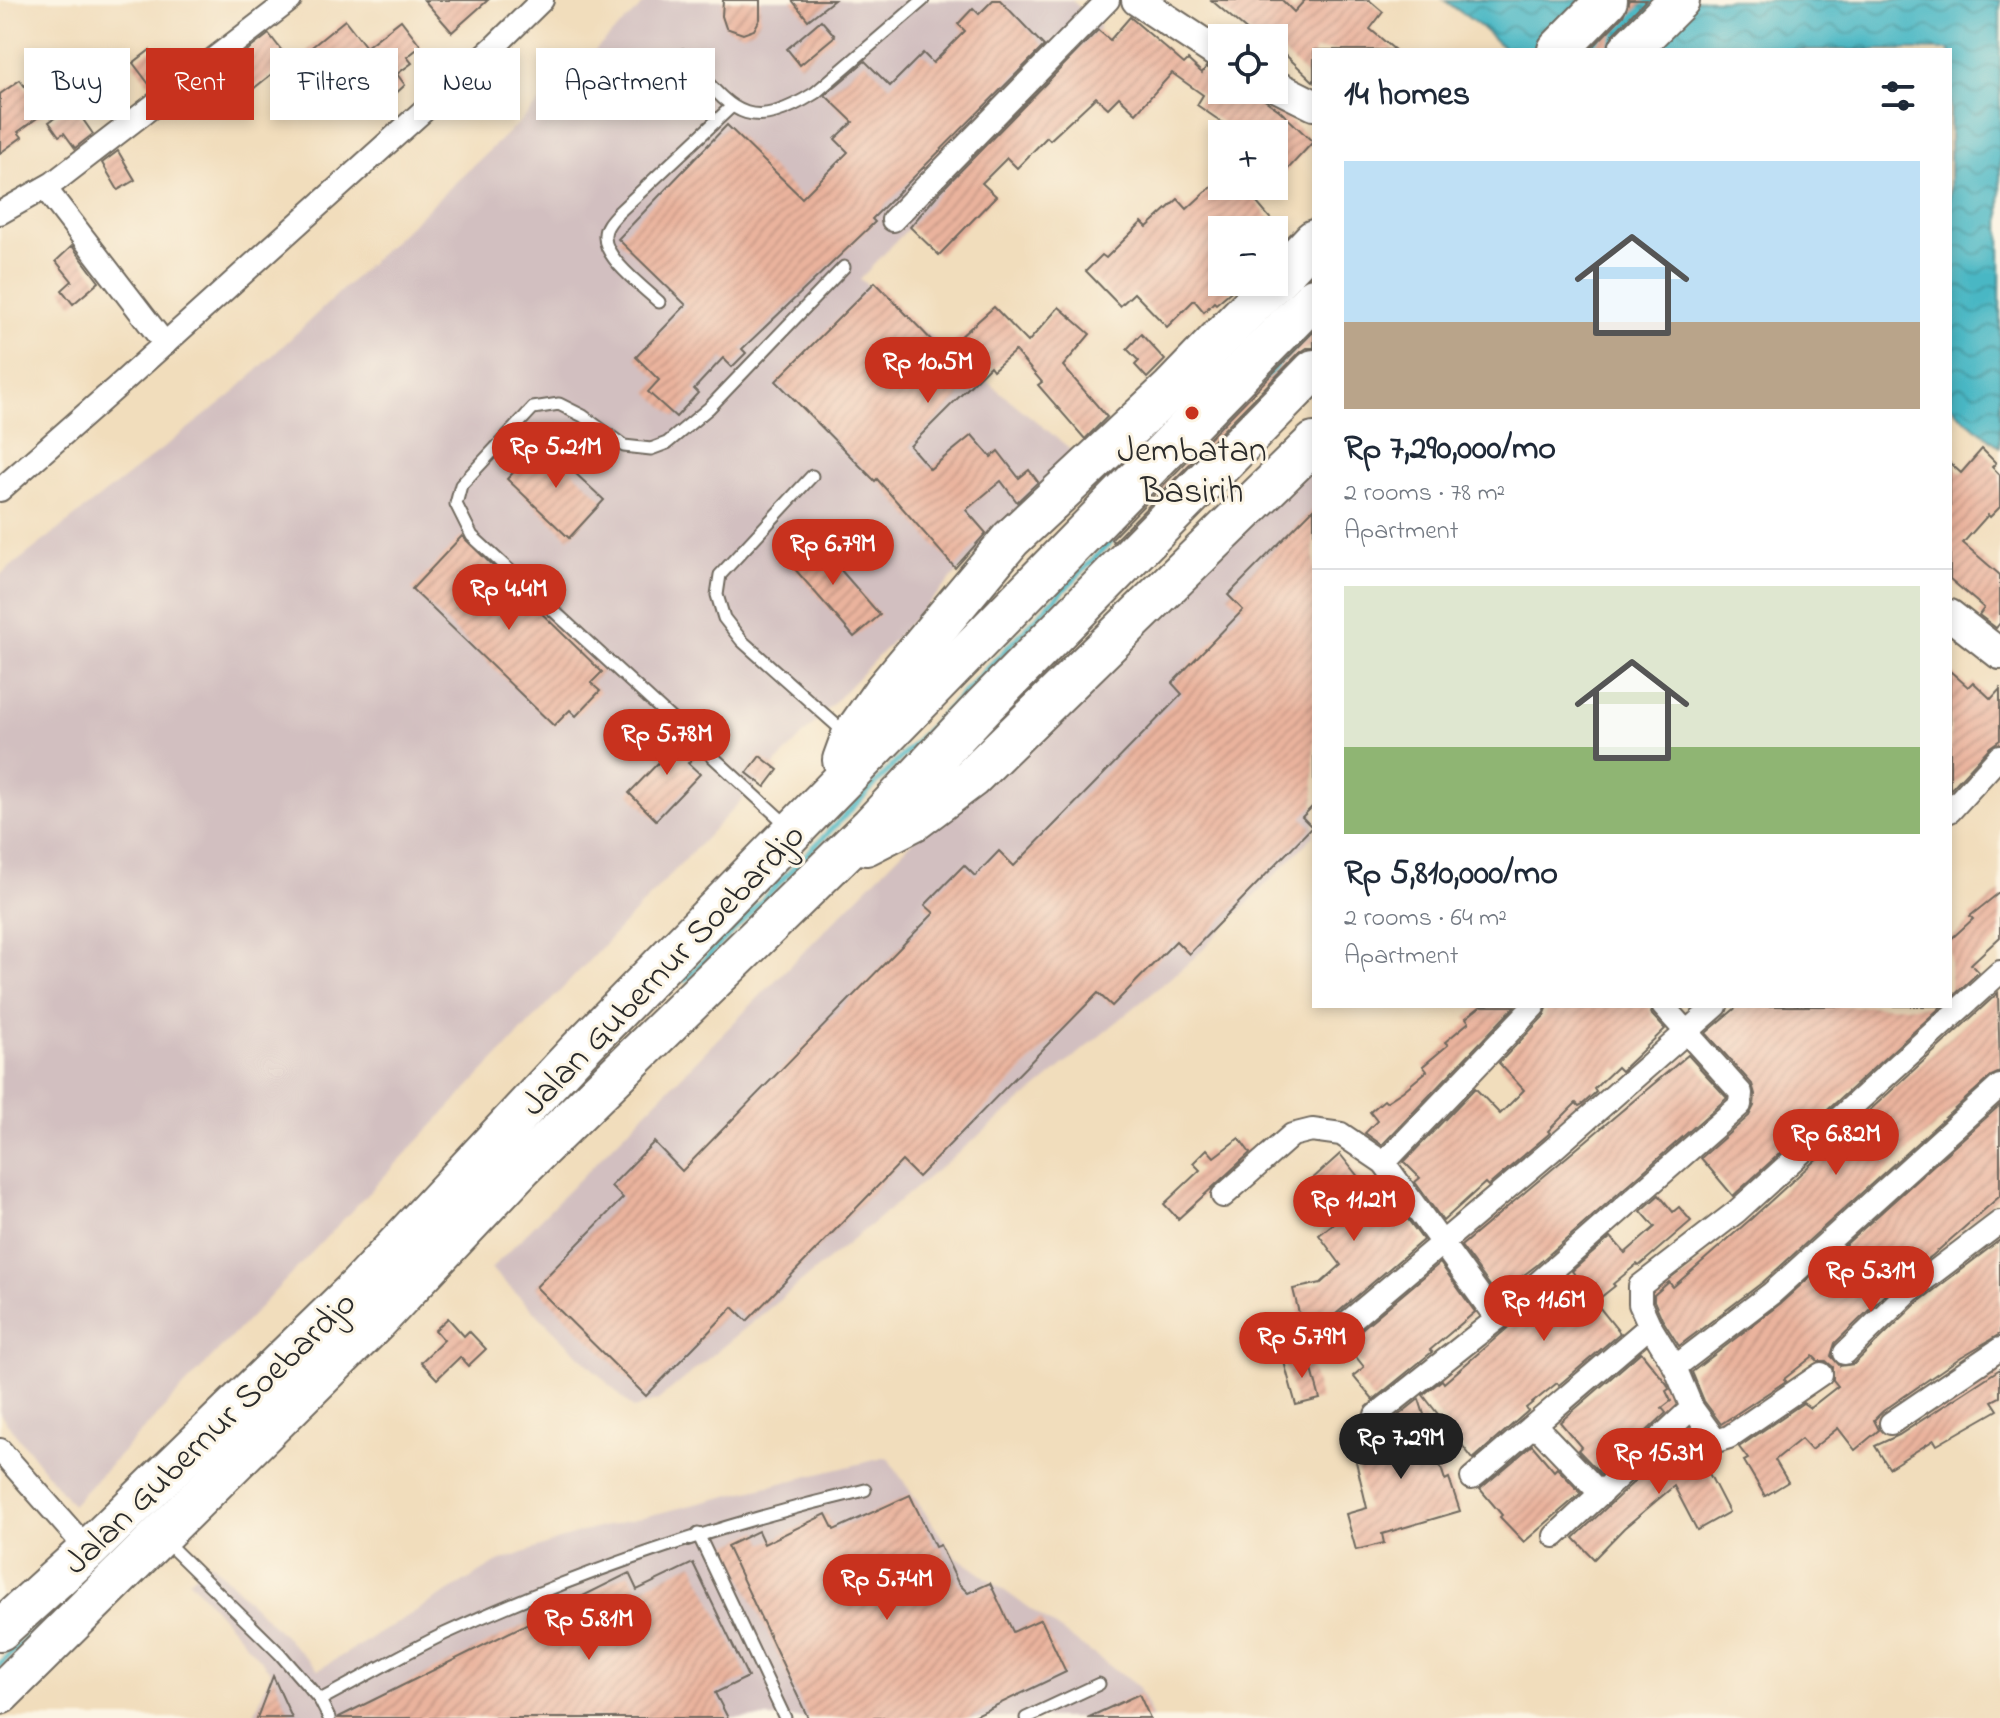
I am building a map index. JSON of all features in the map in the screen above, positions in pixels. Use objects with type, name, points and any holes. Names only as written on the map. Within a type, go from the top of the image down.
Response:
[{"type":"highway","points":[[1560,48],[1607,0]]},
{"type":"highway","points":[[1631,48],[1679,0]]},
{"type":"highway","points":[[1288,267],[1312,242]]},
{"type":"highway","points":[[832,790],[851,738],[884,691],[1011,539],[1171,389],[1261,296]]},
{"type":"highway","name":"Jalan Gubernur Soebardjo","points":[[0,1630],[88,1550],[359,1286],[577,1052],[1312,300]]},
{"type":"highway","name":"Jalan Gubernur Soebardjo","points":[[0,1694],[377,1321],[522,1167],[835,861],[1312,372]]},
{"type":"highway","points":[[835,861],[915,820],[971,778],[1312,445]]},
{"type":"highway","points":[[1064,627],[1093,658]]},
{"type":"street","points":[[2,209],[45,188],[290,0]]},
{"type":"street","points":[[0,490],[493,48],[542,0]]},
{"type":"street","points":[[893,220],[1108,0]]},
{"type":"street","points":[[1137,0],[1208,47]]},
{"type":"street","points":[[1288,92],[1312,104]]},
{"type":"street","points":[[45,188],[165,344]]},
{"type":"street","points":[[1952,617],[2000,654]]},
{"type":"street","points":[[1952,809],[2000,756]]},
{"type":"street","points":[[1821,1374],[1721,1441],[1716,1441],[1692,1408],[1675,1367],[1650,1326],[1640,1304],[1640,1286],[1736,1212],[2000,973]]},
{"type":"street","points":[[1384,1163],[1532,1008]]},
{"type":"street","points":[[1376,1415],[1497,1319],[1740,1105],[1741,1093],[1665,1008]]},
{"type":"street","points":[[1327,1340],[1714,1008]]},
{"type":"street","points":[[1675,1367],[1772,1293],[2000,1086]]},
{"type":"street","points":[[1223,1196],[1292,1135],[1301,1131],[1341,1134],[1384,1163],[1497,1319]]},
{"type":"street","points":[[1845,1353],[1908,1292],[2000,1222]]},
{"type":"street","points":[[1472,1478],[1650,1326]]},
{"type":"street","points":[[1891,1423],[2000,1349]]},
{"type":"street","points":[[1555,1536],[1692,1408]]},
{"type":"street","points":[[1535,1425],[1601,1494]]},
{"type":"street","points":[[0,1450],[88,1550]]},
{"type":"lane","points":[[715,90],[731,107],[753,116],[798,104],[815,93],[923,0]]},
{"type":"lane","points":[[659,302],[617,262],[607,247],[605,234],[608,224],[731,107]]},
{"type":"lane","points":[[793,830],[472,536],[456,504],[461,485],[533,408],[559,404],[583,416],[624,446],[651,449],[667,443],[709,408],[844,267]]},
{"type":"lane","points":[[812,476],[720,575],[717,595],[724,618],[742,641],[851,738]]},
{"type":"lane","points":[[320,1700],[441,1636],[516,1602],[698,1534],[865,1490]]},
{"type":"lane","points":[[698,1534],[785,1718]]},
{"type":"lane","points":[[160,1536],[280,1654],[320,1700],[329,1718]]},
{"type":"lane","points":[[1026,1718],[1099,1684]]},
{"type":"shaded area","points":[[648,0],[1072,0],[1100,27],[860,279],[1073,451],[72,1505],[0,1414],[0,575],[230,396],[536,106],[536,120],[715,120],[715,48],[597,48]]},
{"type":"shaded area","points":[[1312,452],[1312,837],[1192,960],[658,1400],[634,1409],[491,1269],[1093,658]]},
{"type":"shaded area","points":[[887,1457],[953,1554],[1138,1686],[1153,1718],[253,1718],[271,1672],[189,1580],[210,1562],[318,1670],[496,1563],[578,1533]]},
{"type":"water","points":[[1444,0],[2000,0],[2000,447],[1952,406],[1952,48],[1504,48]]},
{"type":"building","points":[[424,0],[488,0],[452,32]]},
{"type":"building","points":[[723,0],[760,0],[760,19],[754,30],[743,34],[726,28],[722,16]]},
{"type":"building","points":[[792,0],[834,0],[808,20]]},
{"type":"building","points":[[993,0],[1000,0],[1044,46],[872,219],[875,222],[742,349],[746,353],[732,367],[723,358],[694,389],[698,393],[676,417],[648,392],[659,380],[636,357],[686,305],[618,239],[727,125],[802,198],[848,152],[835,139],[853,122],[825,95],[865,61],[890,86],[923,53],[933,63],[965,31],[958,24],[973,8],[979,14]]},
{"type":"building","points":[[1211,0],[1282,0],[1294,12],[1305,0],[1369,0],[1383,12],[1370,29],[1393,48],[1312,48],[1312,80],[1288,57],[1288,24],[1239,24]]},
{"type":"building","points":[[1629,0],[1646,0],[1613,34],[1608,48],[1592,48],[1623,16]]},
{"type":"building","points":[[1130,17],[1184,64],[1188,60],[1202,73],[1208,68],[1208,104],[1270,104],[1279,110],[1312,143],[1288,169],[1288,120],[1219,120],[1197,105],[1203,95],[1172,73],[1136,113],[1119,97],[1108,108],[1096,97],[1050,140],[1047,137],[1017,168],[1007,158],[982,183],[996,196],[939,255],[910,227],[939,193],[1098,30],[1110,40]]},
{"type":"building","points":[[345,20],[366,47],[401,20],[421,46],[414,48],[407,57],[412,63],[398,73],[398,48],[311,48]]},
{"type":"building","points":[[821,20],[835,36],[800,65],[787,49]]},
{"type":"building","points":[[269,34],[280,48],[270,48],[270,75],[254,88],[254,48],[251,48]]},
{"type":"building","points":[[146,53],[146,80],[133,63]]},
{"type":"building","points":[[398,75],[405,85],[398,91]]},
{"type":"building","points":[[20,80],[24,86],[24,120],[34,120],[18,132],[22,137],[0,153],[0,94]]},
{"type":"building","points":[[83,120],[93,134],[75,148],[64,133],[59,136],[49,122]]},
{"type":"building","points":[[118,151],[135,180],[118,190],[102,163]]},
{"type":"building","points":[[1208,190],[1208,200],[1260,200],[1257,203],[1268,216],[1208,216],[1208,296],[1225,296],[1204,312],[1194,300],[1167,327],[1134,293],[1120,306],[1086,271],[1102,255],[1106,258],[1142,222],[1147,227],[1178,199],[1187,209]]},
{"type":"building","points":[[72,246],[99,282],[73,304],[62,290],[72,281],[56,261]]},
{"type":"building","points":[[875,282],[943,352],[994,307],[1028,342],[1059,307],[1090,334],[1063,366],[1107,417],[1085,439],[1038,385],[1042,382],[1015,351],[993,370],[990,366],[910,446],[930,469],[972,435],[991,457],[998,451],[1019,478],[1029,470],[1038,482],[1017,502],[1001,481],[966,510],[986,533],[955,568],[877,479],[875,481],[776,381]]},
{"type":"building","points":[[1312,333],[1312,348],[1298,354],[1113,542],[1111,539]]},
{"type":"building","points":[[1141,334],[1165,360],[1147,378],[1135,365],[1139,361],[1127,349]]},
{"type":"building","points":[[542,442],[604,500],[569,538],[507,479]]},
{"type":"building","points":[[1982,449],[1996,463],[1992,467],[2000,475],[2000,507],[1990,517],[1988,515],[1963,543],[2000,575],[2000,623],[1996,628],[1979,615],[1984,608],[1952,581],[1952,465],[1961,473]]},
{"type":"building","points":[[1312,510],[1312,807],[1302,817],[1312,827],[1189,954],[1176,941],[1112,1006],[1098,993],[918,1177],[902,1161],[747,1321],[733,1307],[646,1396],[536,1287],[623,1198],[611,1186],[654,1142],[682,1171],[934,913],[925,905],[964,865],[975,876],[999,851],[1014,866],[1182,694],[1172,683],[1243,610],[1228,595]]},
{"type":"building","points":[[462,536],[602,672],[591,683],[600,691],[576,716],[570,710],[554,726],[412,589]]},
{"type":"building","points":[[812,537],[880,615],[854,637],[787,560]]},
{"type":"building","points":[[1952,673],[1968,687],[1973,682],[1991,699],[2000,689],[2000,740],[1952,788]]},
{"type":"building","points":[[665,725],[697,754],[688,763],[700,774],[656,820],[629,793],[662,759],[659,756],[672,743],[660,731]]},
{"type":"building","points":[[760,756],[778,770],[765,787],[747,773]]},
{"type":"building","points":[[2000,892],[2000,937],[1971,964],[1979,972],[1952,997],[1952,938],[1973,919],[1970,916]]},
{"type":"building","points":[[1998,993],[2000,1072],[1991,1076],[1763,1282],[1679,1346],[1662,1319],[1654,1295],[1669,1282],[1673,1287],[1752,1218]]},
{"type":"building","points":[[1478,1008],[1513,1008],[1382,1145],[1365,1133],[1377,1121],[1370,1112],[1427,1071],[1423,1066],[1469,1022],[1466,1018]]},
{"type":"building","points":[[1547,1008],[1650,1008],[1665,1029],[1621,1071],[1617,1067],[1583,1104],[1579,1106],[1576,1103],[1548,1131],[1550,1133],[1488,1186],[1485,1183],[1443,1221],[1415,1182],[1420,1178],[1404,1162],[1475,1088],[1500,1114],[1524,1090],[1499,1063],[1544,1016]]},
{"type":"building","points":[[1736,1008],[1940,1008],[1733,1196],[1701,1158],[1749,1116],[1755,1094],[1752,1084],[1706,1033]]},
{"type":"building","points":[[1688,1055],[1727,1098],[1499,1298],[1461,1246]]},
{"type":"building","points":[[2000,1105],[2000,1196],[1898,1282],[1835,1343],[1831,1356],[1840,1366],[1854,1364],[1917,1303],[2000,1240],[2000,1334],[1883,1411],[1874,1420],[1879,1430],[1855,1450],[1838,1428],[1811,1450],[1801,1439],[1775,1460],[1788,1482],[1765,1496],[1739,1447],[1803,1403],[1810,1408],[1838,1386],[1833,1380],[1833,1367],[1813,1356],[1784,1379],[1786,1381],[1721,1424],[1704,1401],[1692,1372],[1781,1303]]},
{"type":"building","points":[[1239,1138],[1250,1153],[1178,1219],[1164,1204],[1200,1170],[1193,1163],[1207,1149],[1214,1157]]},
{"type":"building","points":[[1340,1154],[1368,1189],[1374,1184],[1392,1206],[1395,1202],[1423,1240],[1317,1330],[1304,1333],[1293,1289],[1321,1283],[1341,1265],[1319,1235],[1342,1217],[1310,1181]]},
{"type":"building","points":[[1659,1195],[1673,1212],[1679,1207],[1691,1221],[1595,1302],[1620,1333],[1559,1385],[1557,1383],[1526,1408],[1528,1411],[1473,1459],[1423,1395],[1442,1380],[1444,1383],[1527,1311],[1541,1325],[1566,1304],[1556,1292],[1575,1275],[1572,1271],[1611,1237],[1625,1253],[1655,1227],[1641,1211]]},
{"type":"building","points":[[1440,1263],[1475,1312],[1373,1400],[1353,1376],[1364,1367],[1345,1343]]},
{"type":"building","points":[[448,1318],[464,1336],[469,1331],[486,1349],[468,1366],[460,1357],[437,1379],[421,1362],[444,1340],[435,1330]]},
{"type":"building","points":[[1641,1352],[1667,1384],[1669,1389],[1666,1391],[1671,1401],[1662,1408],[1666,1413],[1601,1474],[1578,1450],[1581,1447],[1560,1422]]},
{"type":"building","points":[[1308,1355],[1320,1399],[1296,1405],[1284,1362]]},
{"type":"building","points":[[2000,1369],[2000,1397],[1992,1401],[1998,1410],[1937,1445],[1934,1440],[1889,1468],[1875,1446],[1899,1435]]},
{"type":"building","points":[[1419,1399],[1445,1480],[1449,1478],[1460,1511],[1382,1534],[1384,1543],[1356,1550],[1346,1514],[1367,1508],[1354,1453],[1386,1445],[1377,1429]]},
{"type":"building","points":[[1684,1435],[1697,1450],[1729,1512],[1697,1530],[1674,1486],[1624,1528],[1594,1559],[1574,1538]]},
{"type":"building","points":[[1532,1445],[1554,1471],[1557,1468],[1581,1493],[1524,1542],[1500,1517],[1502,1515],[1480,1489]]},
{"type":"building","points":[[910,1495],[935,1547],[940,1545],[958,1583],[968,1593],[990,1583],[1013,1632],[1041,1619],[1066,1672],[970,1718],[808,1718],[727,1546],[758,1531],[764,1544],[826,1514],[834,1530]]},
{"type":"building","points":[[693,1563],[748,1677],[715,1693],[728,1718],[337,1718],[629,1573],[637,1590]]},
{"type":"building","points":[[273,1676],[292,1718],[257,1718]]},
{"type":"building","points":[[1139,1694],[1150,1718],[1087,1718],[1122,1702]]},
{"type":"waterway","points":[[1216,431],[1312,331]]},
{"type":"waterway","points":[[685,980],[1117,535]]},
{"type":"waterway","points":[[0,1664],[84,1583]]},
{"type":"place","name":"Jembatan Basirih","points":[[1192,413]]}]
